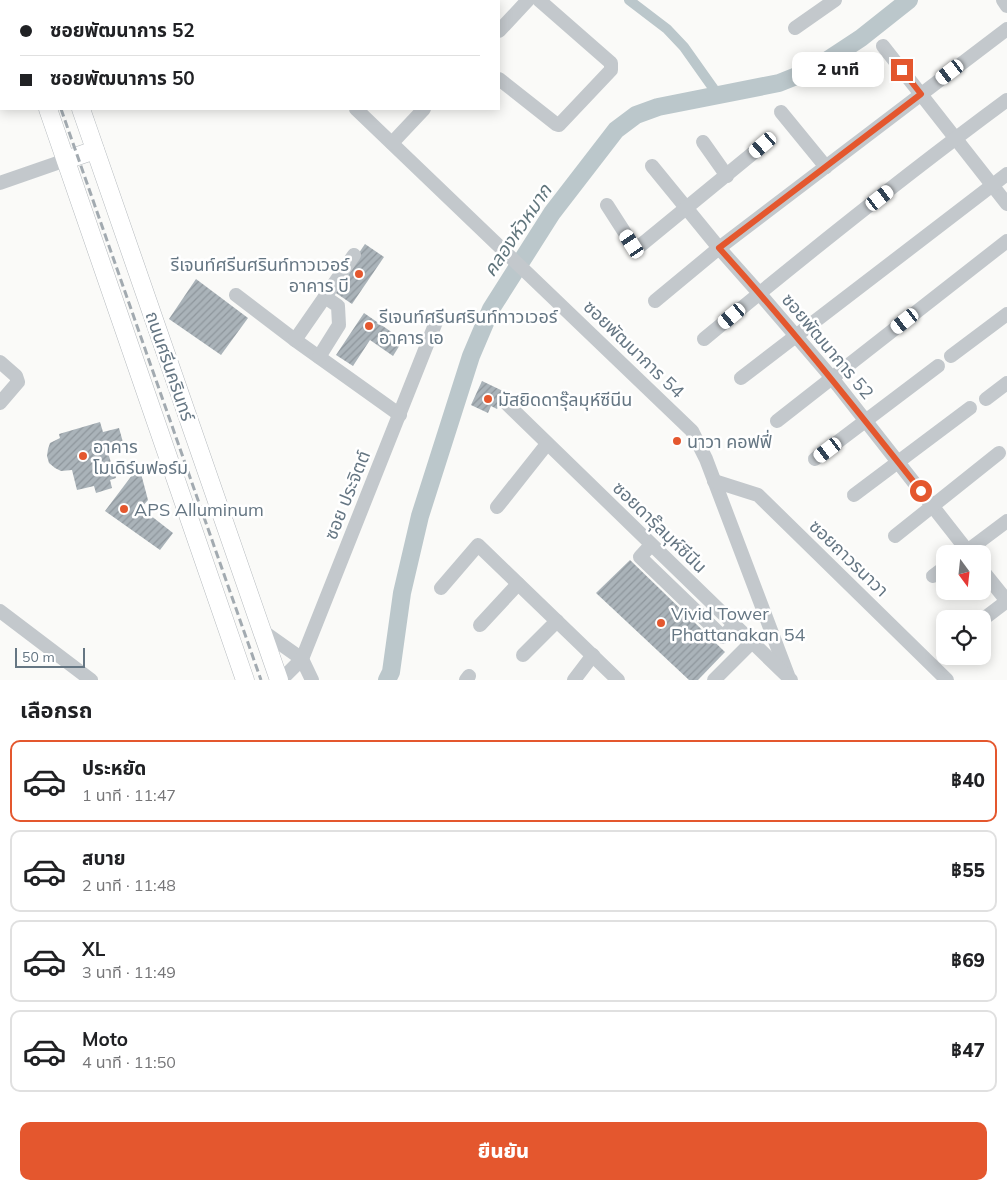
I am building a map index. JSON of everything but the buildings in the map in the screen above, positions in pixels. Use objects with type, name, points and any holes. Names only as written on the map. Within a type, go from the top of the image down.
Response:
[{"type":"main road","name":"ถนนศรีนครินทร์","points":[[48,110],[245,680]]},
{"type":"main road","name":"ถนนศรีนครินทร์","points":[[81,110],[280,680]]},
{"type":"main road","points":[[66,160],[95,150]]},
{"type":"street","points":[[500,29],[528,0]]},
{"type":"street","points":[[500,80],[559,125],[611,70],[611,63],[539,0]]},
{"type":"street","points":[[795,28],[834,0]]},
{"type":"street","points":[[1003,0],[1007,6]]},
{"type":"street","points":[[655,301],[719,248],[1007,29]]},
{"type":"street","points":[[883,46],[1007,204]]},
{"type":"street","points":[[704,339],[759,293],[955,138],[1007,100]]},
{"type":"street","name":"ซอยพัฒนาการ 54","points":[[357,110],[692,432],[706,459],[790,679]]},
{"type":"street","points":[[392,143],[423,110]]},
{"type":"street","points":[[781,112],[826,167]]},
{"type":"street","points":[[703,142],[727,176]]},
{"type":"street","points":[[607,205],[632,244],[636,246],[641,245],[763,145]]},
{"type":"street","points":[[0,183],[66,160]]},
{"type":"street","name":"ซอยพัฒนาการ 52","points":[[652,166],[719,248],[832,378],[961,545]]},
{"type":"street","points":[[741,378],[1007,174]]},
{"type":"street","points":[[777,421],[1007,242]]},
{"type":"street","points":[[295,340],[354,255]]},
{"type":"street","points":[[236,295],[400,415]]},
{"type":"street","points":[[319,357],[339,325],[338,306],[325,297]]},
{"type":"street","points":[[951,356],[1007,314]]},
{"type":"street","name":"ซอย ประจิตต์","points":[[280,680],[302,659],[438,317]]},
{"type":"street","points":[[0,362],[17,378],[18,384],[0,403]]},
{"type":"street","points":[[815,459],[938,366]]},
{"type":"street","points":[[986,399],[1007,383]]},
{"type":"street","name":"ซอยดารุ๊ลมุห์ซีนีน","points":[[506,404],[790,679]]},
{"type":"street","points":[[854,495],[970,408]]},
{"type":"street","points":[[497,507],[547,444]]},
{"type":"street","points":[[895,536],[999,453]]},
{"type":"street","name":"ซอยถาวรนาวา","points":[[714,481],[758,495],[947,680]]},
{"type":"street","points":[[977,545],[1007,521]]},
{"type":"street","points":[[441,588],[478,545],[618,680]]},
{"type":"street","points":[[991,580],[1005,596],[991,611]]},
{"type":"street","points":[[480,625],[518,584]]},
{"type":"street","points":[[0,611],[91,680]]},
{"type":"street","points":[[523,655],[557,621]]},
{"type":"street","points":[[261,630],[302,659],[312,680]]},
{"type":"street","points":[[718,679],[752,642]]},
{"type":"street","points":[[574,680],[593,655]]},
{"type":"waterway","points":[[629,0],[667,29],[684,47],[718,95]]},
{"type":"waterway","name":"คลองหัวหมาก","points":[[387,680],[391,672],[402,593],[420,516],[471,356],[491,309],[552,213],[616,130],[636,115],[658,107],[779,83],[814,69],[861,38],[909,0]]},
{"type":"railway","points":[[61,110],[261,680]]},
{"type":"place","name":"รีเจนท์ศรีนศรินท์ทาวเวอร์ อาคาร บี","points":[[359,274]]},
{"type":"place","name":"รีเจนท์ศรีนศรินท์ทาวเวอร์ อาคาร เอ","points":[[369,326]]},
{"type":"place","name":"มัสยิดดารุ๊ลมุห์ซีนีน","points":[[488,399]]},
{"type":"place","name":"นาวา คอฟฟี่","points":[[677,441]]},
{"type":"place","name":"อาคาร โมเดิร์นฟอร์ม","points":[[83,456]]},
{"type":"place","name":"APS Alluminum","points":[[124,509]]},
{"type":"place","name":"Vivid Tower Phattanakan 54","points":[[661,623]]},
{"type":"route","points":[[902,70],[921,94],[719,248],[832,378],[921,491]]}]
